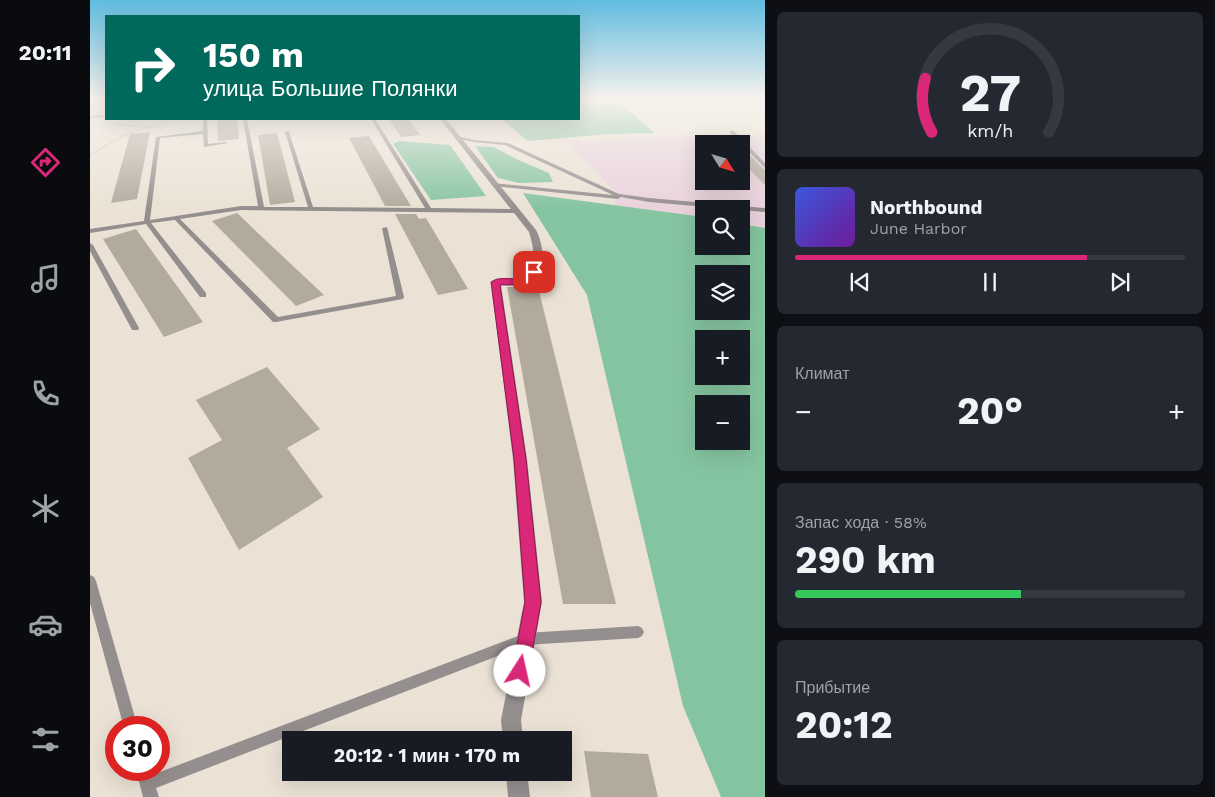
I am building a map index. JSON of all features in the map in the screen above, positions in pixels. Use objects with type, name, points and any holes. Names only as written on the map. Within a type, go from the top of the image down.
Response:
[{"type":"street","points":[[456,137],[533,232],[538,247],[538,263],[528,280],[521,282],[496,282],[520,459],[533,602],[511,720],[512,731]]},
{"type":"street","points":[[517,781],[519,797]]},
{"type":"lane","points":[[180,135],[158,138],[148,222],[203,295]]},
{"type":"lane","points":[[205,135],[206,146],[226,143]]},
{"type":"lane","points":[[248,135],[262,208]]},
{"type":"lane","points":[[288,135],[311,209]]},
{"type":"lane","points":[[383,135],[430,210]]},
{"type":"lane","points":[[735,135],[765,166]]},
{"type":"lane","points":[[456,137],[506,144],[618,195],[649,200]]},
{"type":"lane","points":[[494,184],[765,210]]},
{"type":"lane","points":[[90,231],[241,208],[516,211]]},
{"type":"lane","points":[[176,218],[276,320],[400,298],[384,228]]},
{"type":"lane","points":[[90,245],[135,328]]},
{"type":"lane","points":[[90,581],[128,716]]},
{"type":"lane","points":[[147,784],[526,639],[638,632]]},
{"type":"path","points":[[90,155],[124,135]]},
{"type":"shaded area","points":[[750,135],[765,135],[765,228],[750,226],[750,200],[695,200],[695,216],[614,205],[618,195],[566,141],[695,136],[695,190],[750,190]]},
{"type":"green space","points":[[521,135],[594,135],[528,141]]},
{"type":"green space","points":[[399,141],[450,145],[486,196],[431,200],[393,144]]},
{"type":"green space","points":[[475,146],[494,147],[549,173],[553,182],[519,183],[498,178]]},
{"type":"green space","points":[[523,193],[695,216],[695,255],[750,255],[750,226],[765,228],[765,797],[721,797],[683,706],[587,295]]},
{"type":"building","points":[[130,135],[149,135],[137,199],[111,203]]},
{"type":"building","points":[[218,135],[239,135],[239,139],[218,141]]},
{"type":"building","points":[[258,135],[278,135],[295,202],[270,205]]},
{"type":"building","points":[[400,135],[418,135],[401,137]]},
{"type":"building","points":[[369,136],[411,206],[385,206],[349,138]]},
{"type":"building","points":[[750,156],[765,170],[765,185],[750,170]]},
{"type":"building","points":[[237,213],[324,295],[296,306],[212,221]]},
{"type":"building","points":[[395,214],[416,214],[419,219],[426,218],[468,289],[438,295]]},
{"type":"building","points":[[136,229],[203,322],[164,337],[103,239]]},
{"type":"building","points":[[507,287],[538,287],[616,604],[563,604]]},
{"type":"building","points":[[267,367],[320,429],[287,448],[323,497],[239,550],[188,458],[222,440],[196,400]]},
{"type":"building","points":[[584,751],[648,754],[658,797],[591,797]]},
{"type":"route","points":[[520,671],[533,602],[520,459],[496,282],[521,282],[528,280],[534,272]]}]
